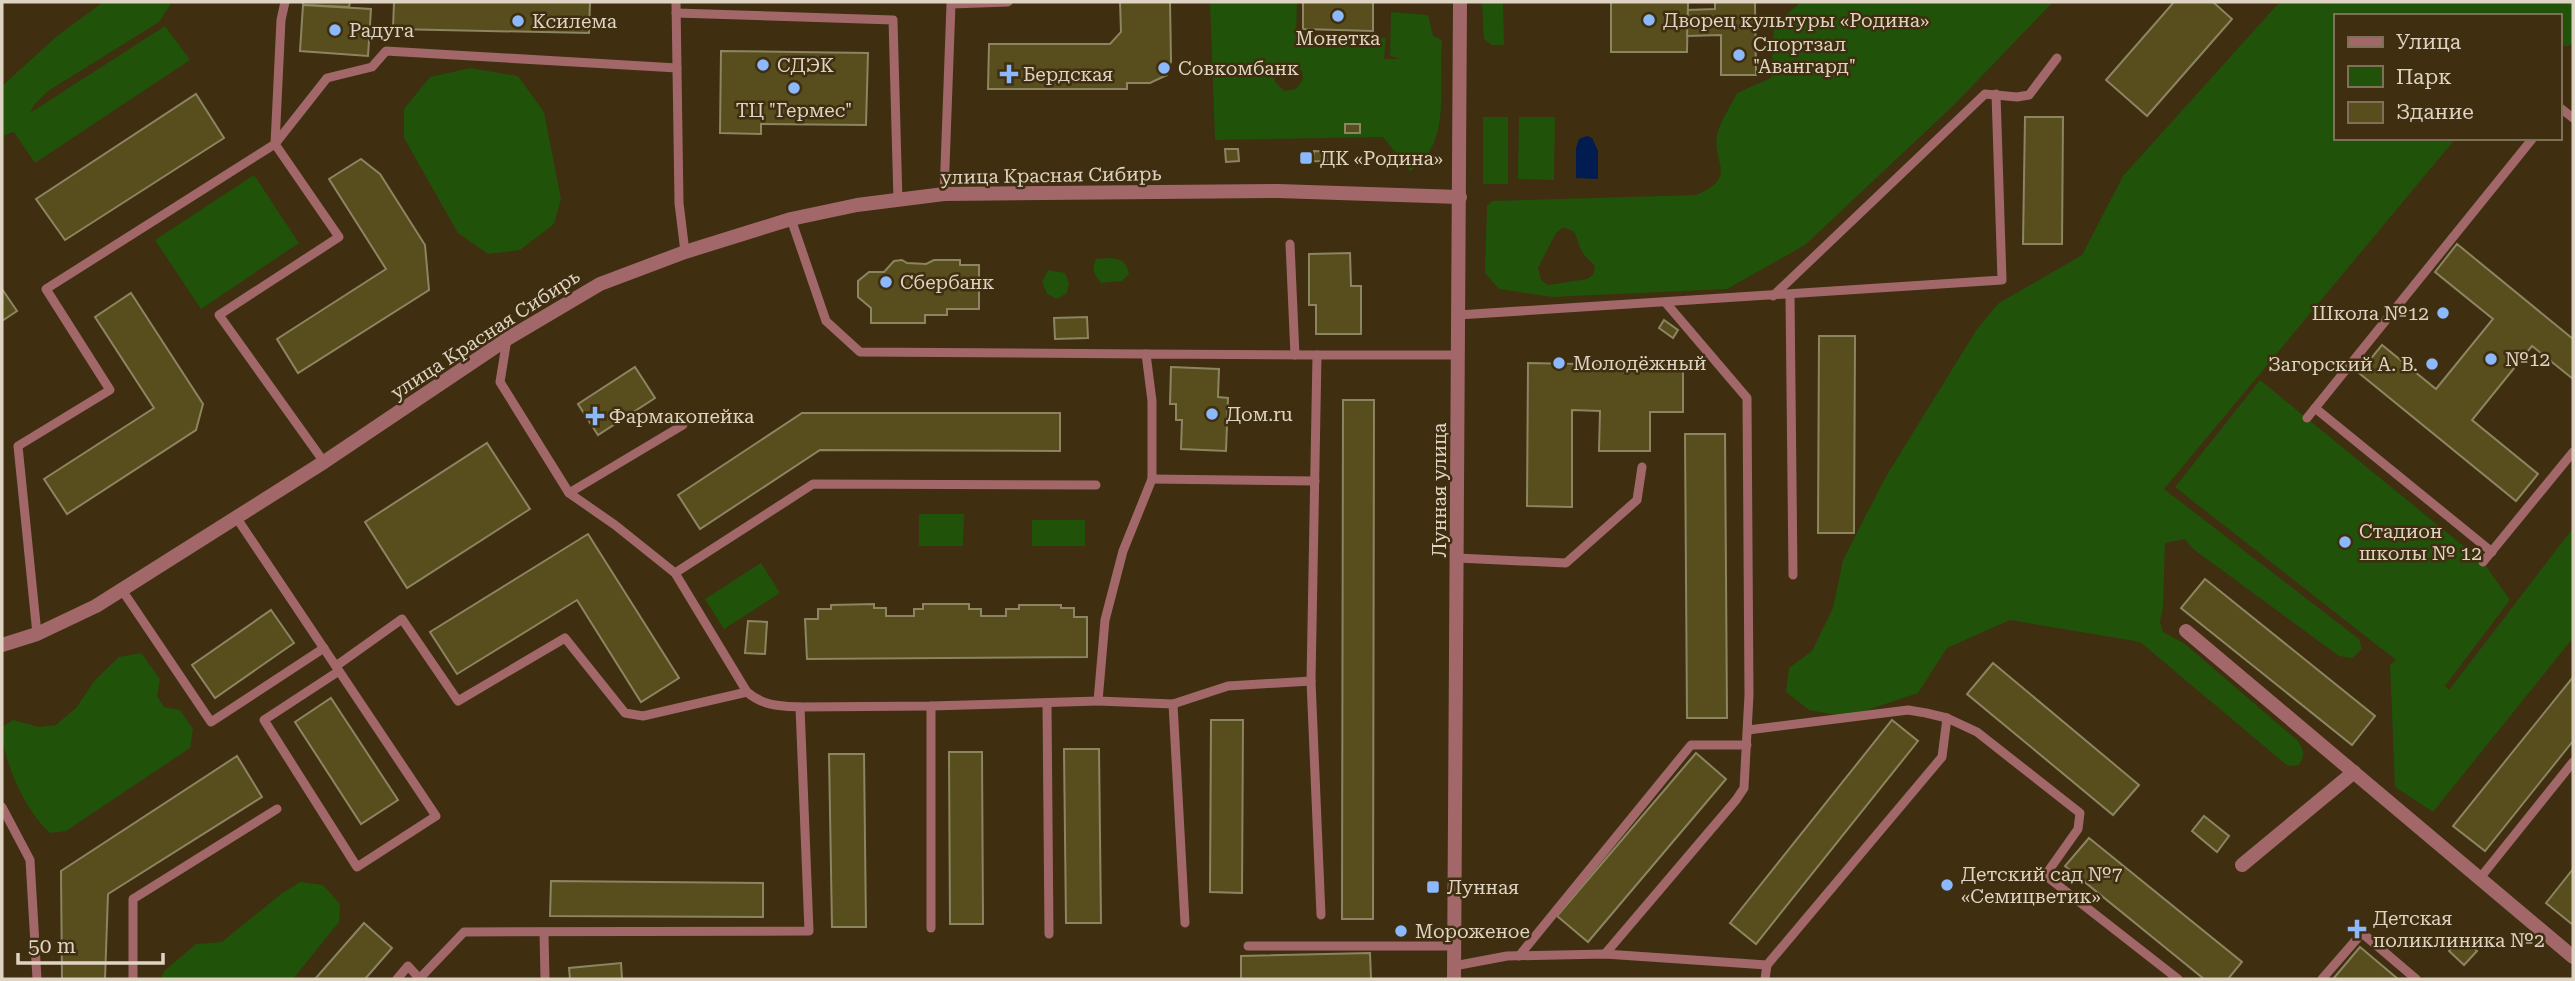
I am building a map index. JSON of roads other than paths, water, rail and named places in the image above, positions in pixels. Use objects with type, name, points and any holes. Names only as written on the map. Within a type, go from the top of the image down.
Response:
[{"type":"street","name":"Лунная улица","points":[[1454,973],[1460,2]]},
{"type":"street","name":"улица Красная Сибирь","points":[[4,641],[37,634],[96,606],[324,462],[507,339],[600,284],[791,219],[857,205],[944,194],[1278,191],[1460,197]]},
{"type":"street","points":[[2186,631],[2573,956]]},
{"type":"street","points":[[2242,865],[2354,772]]},
{"type":"lane","points":[[285,2],[281,20],[275,144],[339,237],[219,315],[324,462]]},
{"type":"lane","points":[[676,2],[679,203],[685,253]]},
{"type":"lane","points":[[944,194],[951,4],[1008,2]]},
{"type":"lane","points":[[677,13],[893,20],[898,201]]},
{"type":"lane","points":[[37,634],[18,446],[110,390],[46,289],[275,144],[327,78],[372,67],[386,51],[677,68]]},
{"type":"lane","points":[[1773,296],[1985,93],[2017,97],[2029,94],[2057,58]]},
{"type":"lane","points":[[1458,316],[2001,280],[1996,94]]},
{"type":"lane","points":[[2307,418],[2531,140]]},
{"type":"lane","points":[[791,219],[827,321],[860,352],[1458,355]]},
{"type":"lane","points":[[1290,244],[1295,355]]},
{"type":"lane","points":[[1790,295],[1793,575]]},
{"type":"lane","points":[[1605,954],[1744,788],[1748,730],[1746,398],[1666,303]]},
{"type":"lane","points":[[507,339],[500,382],[569,493],[615,525],[675,573],[747,692],[757,701],[776,706],[800,707],[1098,701],[1173,704],[1228,686],[1311,681]]},
{"type":"lane","points":[[1098,701],[1105,620],[1124,551],[1152,479],[1152,401],[1146,354]]},
{"type":"lane","points":[[1317,355],[1311,681],[1321,915]]},
{"type":"lane","points":[[2315,408],[2492,552]]},
{"type":"lane","points":[[569,493],[682,425]]},
{"type":"lane","points":[[2483,562],[2573,452]]},
{"type":"lane","points":[[1457,558],[1566,563],[1637,500],[1642,467]]},
{"type":"lane","points":[[1152,479],[1315,481]]},
{"type":"lane","points":[[675,573],[813,484],[1096,485]]},
{"type":"lane","points":[[236,517],[324,648],[338,669],[436,816],[357,867],[264,720],[338,669],[402,619],[457,701],[565,638],[625,713],[643,716],[747,692]]},
{"type":"lane","points":[[122,590],[211,722],[324,648]]},
{"type":"lane","points":[[1047,704],[1049,934]]},
{"type":"lane","points":[[1173,704],[1185,923]]},
{"type":"lane","points":[[931,706],[931,928]]},
{"type":"lane","points":[[397,979],[408,966],[420,979],[464,932],[809,931],[800,707]]},
{"type":"lane","points":[[1748,730],[1908,710],[1947,718],[1977,732],[2080,814],[2078,829],[2049,870],[2050,879],[2178,979]]},
{"type":"lane","points":[[1765,979],[1767,965],[1942,757],[1947,718]]},
{"type":"lane","points":[[1519,956],[1691,745],[1747,745]]},
{"type":"lane","points":[[2480,878],[2573,762]]},
{"type":"lane","points":[[2,807],[30,860],[37,979]]},
{"type":"lane","points":[[133,979],[133,899],[277,809]]},
{"type":"lane","points":[[544,932],[545,979]]},
{"type":"lane","points":[[2322,979],[2362,933],[2416,979]]},
{"type":"lane","points":[[1248,946],[1454,946]]},
{"type":"lane","points":[[1454,973],[1519,956],[1605,954],[1767,965]]},
{"type":"water","points":[[1587,136],[1592,138],[1598,151],[1598,179],[1576,178],[1576,148],[1579,139]]},
{"type":"place","name":"Монетка","points":[[1338,16]]},
{"type":"place","name":"Дворец культуры «Родина»","points":[[1649,20]]},
{"type":"place","name":"Ксилема","points":[[518,21]]},
{"type":"place","name":"Радуга","points":[[335,30]]},
{"type":"place","name":"Спортзал \"Авангард\"","points":[[1739,55]]},
{"type":"place","name":"СДЭК","points":[[763,65]]},
{"type":"place","name":"Совкомбанк","points":[[1164,68]]},
{"type":"place","name":"Бердская","points":[[1009,74]]},
{"type":"place","name":"ТЦ \"Гермес\"","points":[[794,88]]},
{"type":"place","name":"ДК «Родина»","points":[[1306,158]]},
{"type":"place","name":"Сбербанк","points":[[886,282]]},
{"type":"place","name":"Школа №12","points":[[2443,313]]},
{"type":"place","name":"№12","points":[[2491,359]]},
{"type":"place","name":"Молодёжный","points":[[1559,363]]},
{"type":"place","name":"Загорский А. В.","points":[[2432,364]]},
{"type":"place","name":"Дом.ru","points":[[1212,414]]},
{"type":"place","name":"Фармакопейка","points":[[595,416]]},
{"type":"place","name":"Стадион школы № 12","points":[[2345,542]]},
{"type":"place","name":"Детский сад №7 «Семицветик»","points":[[1947,885]]},
{"type":"place","name":"Лунная","points":[[1433,887]]},
{"type":"place","name":"Детская поликлиника №2","points":[[2357,929]]},
{"type":"place","name":"Мороженое","points":[[1401,931]]}]
